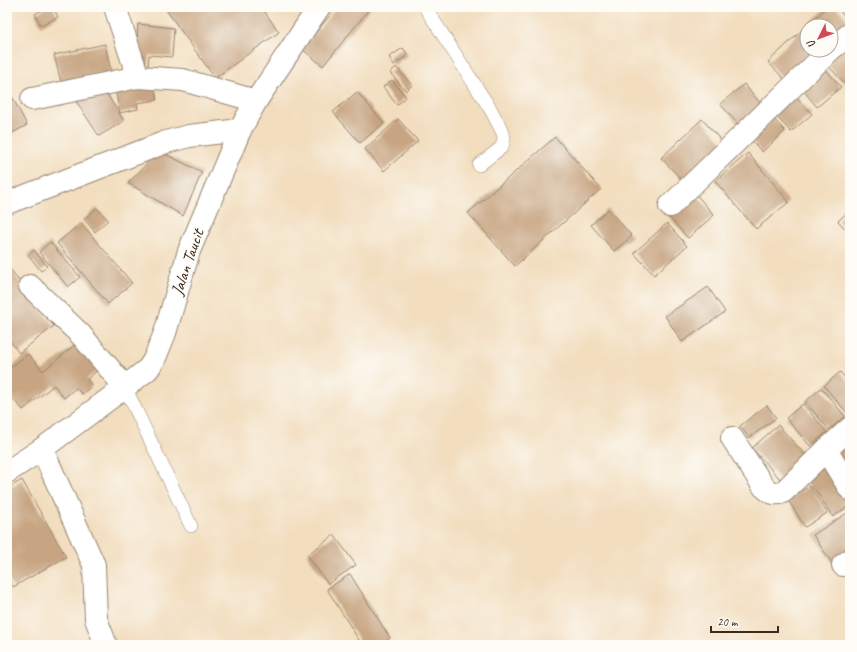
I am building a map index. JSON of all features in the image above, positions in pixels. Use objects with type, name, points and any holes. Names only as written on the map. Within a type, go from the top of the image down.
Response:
[{"type":"street","points":[[115,7],[138,77]]},
{"type":"street","name":"Jalan Taucit","points":[[7,472],[42,449],[148,369],[159,350],[189,251],[240,130],[256,102],[320,7]]},
{"type":"street","points":[[839,42],[850,34]]},
{"type":"street","points":[[670,206],[821,58]]},
{"type":"street","points":[[32,99],[138,77],[183,80],[256,102]]},
{"type":"street","points":[[7,204],[166,142],[189,136],[240,130]]},
{"type":"street","points":[[30,286],[81,335],[125,387]]},
{"type":"street","points":[[732,438],[764,487],[770,492],[776,494],[783,492],[850,428]]},
{"type":"street","points":[[42,449],[94,565],[96,619],[106,645]]},
{"type":"street","points":[[826,450],[850,489]]},
{"type":"lane","points":[[425,7],[491,110],[503,133],[504,138],[502,148],[479,165]]},
{"type":"lane","points":[[125,387],[191,526]]},
{"type":"building","points":[[48,7],[53,7],[58,17],[41,26],[35,14]]},
{"type":"building","points":[[164,7],[261,7],[279,32],[215,78]]},
{"type":"building","points":[[337,7],[371,7],[323,66],[302,49]]},
{"type":"building","points":[[827,7],[836,7],[850,22],[850,25],[839,35],[839,18],[815,18]]},
{"type":"building","points":[[844,7],[850,7],[850,13]]},
{"type":"building","points":[[138,24],[174,28],[172,57],[149,55],[148,66],[135,65]]},
{"type":"building","points":[[799,33],[799,58],[815,58],[788,83],[768,62]]},
{"type":"building","points":[[105,44],[111,71],[61,82],[54,55]]},
{"type":"building","points":[[850,44],[850,79],[845,84],[823,60],[826,58],[839,58],[839,51]]},
{"type":"building","points":[[403,48],[408,55],[394,65],[389,57]]},
{"type":"building","points":[[821,64],[841,87],[817,107],[798,84]]},
{"type":"building","points":[[396,67],[412,85],[406,91],[390,73]]},
{"type":"building","points":[[392,80],[406,97],[397,105],[383,87]]},
{"type":"building","points":[[154,82],[157,100],[137,103],[138,109],[120,113],[115,89]]},
{"type":"building","points":[[744,84],[766,110],[743,130],[720,104]]},
{"type":"building","points":[[101,85],[124,121],[99,136],[76,101]]},
{"type":"building","points":[[7,87],[27,125],[7,136]]},
{"type":"building","points":[[791,91],[812,114],[791,132],[771,111]]},
{"type":"building","points":[[357,92],[384,123],[360,143],[333,112]]},
{"type":"building","points":[[770,115],[785,131],[762,152],[747,135]]},
{"type":"building","points":[[398,119],[418,141],[384,171],[365,149]]},
{"type":"building","points":[[702,119],[726,146],[686,184],[661,158]]},
{"type":"building","points":[[555,137],[601,189],[515,266],[468,213]]},
{"type":"building","points":[[159,151],[202,172],[183,216],[128,183]]},
{"type":"building","points":[[748,153],[789,202],[756,229],[715,181]]},
{"type":"building","points":[[694,192],[714,215],[688,238],[667,215]]},
{"type":"building","points":[[97,208],[108,220],[95,232],[84,219]]},
{"type":"building","points":[[608,209],[632,236],[614,251],[591,225]]},
{"type":"building","points":[[850,210],[850,234],[838,221]]},
{"type":"building","points":[[81,223],[132,283],[108,304],[57,243]]},
{"type":"building","points":[[667,223],[687,246],[654,275],[634,253]]},
{"type":"building","points":[[50,242],[80,277],[68,287],[39,252]]},
{"type":"building","points":[[34,250],[47,266],[41,271],[28,255]]},
{"type":"building","points":[[7,265],[54,326],[19,353],[7,337]]},
{"type":"building","points":[[708,287],[725,312],[682,342],[665,316]]},
{"type":"building","points":[[77,343],[99,369],[87,379],[92,386],[82,394],[76,388],[64,398],[54,385],[23,410],[7,392],[7,370],[28,354],[43,371]]},
{"type":"building","points":[[840,372],[850,383],[850,412],[848,414],[824,386]]},
{"type":"building","points":[[821,388],[845,416],[829,430],[805,402]]},
{"type":"building","points":[[803,404],[827,432],[810,446],[786,418]]},
{"type":"building","points":[[767,405],[776,418],[749,438],[740,426]]},
{"type":"building","points":[[778,425],[806,456],[780,479],[752,448]]},
{"type":"building","points":[[850,439],[850,480],[833,448]]},
{"type":"building","points":[[826,460],[850,495],[850,505],[833,517],[805,475]]},
{"type":"building","points":[[22,480],[66,557],[13,587],[7,576],[7,489]]},
{"type":"building","points":[[810,486],[827,513],[805,527],[788,500]]},
{"type":"building","points":[[850,511],[850,551],[832,563],[813,535]]},
{"type":"building","points":[[334,535],[356,565],[328,584],[307,555]]},
{"type":"building","points":[[350,574],[390,638],[380,645],[362,645],[327,589]]}]
